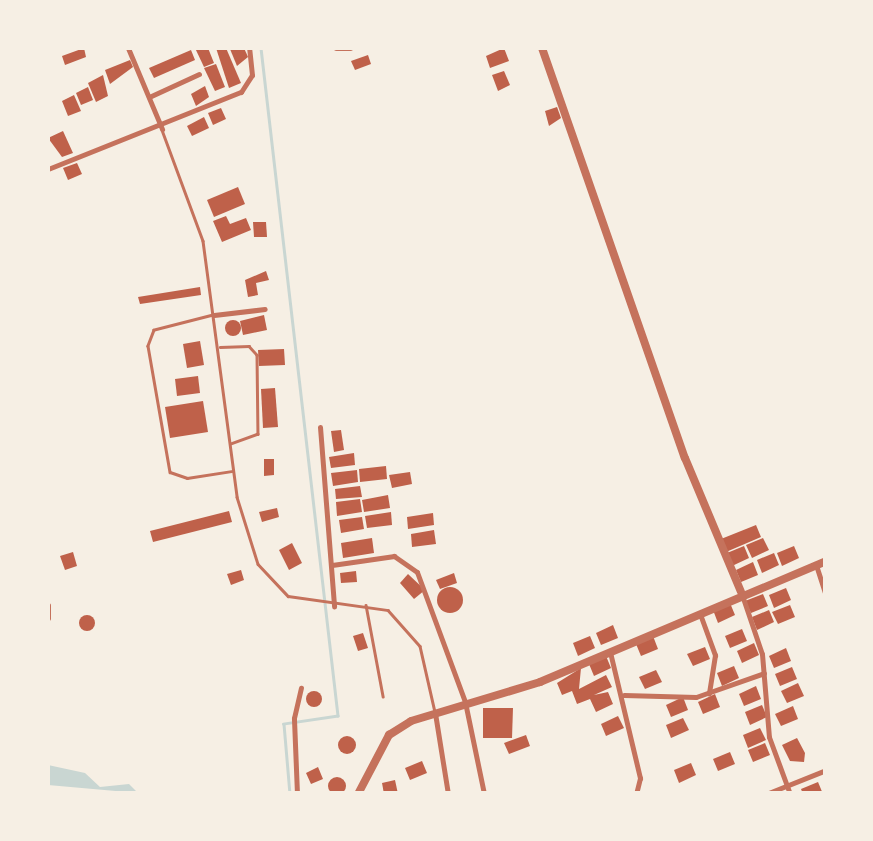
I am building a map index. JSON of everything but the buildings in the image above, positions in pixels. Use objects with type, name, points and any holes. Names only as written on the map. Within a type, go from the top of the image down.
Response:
[{"type":"street","points":[[128,48],[162,129]]},
{"type":"street","points":[[48,169],[162,129],[246,88],[252,76],[249,48]]},
{"type":"street","points":[[336,48],[350,48]]},
{"type":"street","points":[[542,48],[686,458],[740,592],[764,672],[770,737],[790,794]]},
{"type":"street","points":[[148,97],[200,74]]},
{"type":"street","points":[[214,315],[264,309]]},
{"type":"street","points":[[320,427],[334,606]]},
{"type":"street","points":[[332,565],[394,556],[418,572],[465,702],[484,794]]},
{"type":"street","points":[[358,794],[389,735],[435,712],[610,652],[740,592],[821,563],[826,596]]},
{"type":"street","points":[[48,605],[48,618]]},
{"type":"street","points":[[699,612],[715,655],[709,694]]},
{"type":"street","points":[[610,652],[624,694],[640,778],[636,794]]},
{"type":"street","points":[[624,694],[709,694],[764,672]]},
{"type":"street","points":[[297,794],[294,718],[301,688]]},
{"type":"street","points":[[435,712],[448,794]]},
{"type":"street","points":[[766,794],[826,770]]},
{"type":"lane","points":[[162,129],[203,241],[242,524],[258,564],[274,587],[312,602],[334,606],[365,603],[388,610],[420,646],[435,712]]},
{"type":"lane","points":[[214,315],[154,330],[148,346],[170,472],[187,478],[234,470]]},
{"type":"lane","points":[[217,348],[249,346],[257,356],[258,434],[230,444]]},
{"type":"lane","points":[[365,603],[382,696]]},
{"type":"shaded area","points":[[48,765],[85,773],[100,787],[129,784],[138,793],[48,785]]},
{"type":"waterway","points":[[261,48],[338,716],[284,724],[290,794]]}]
